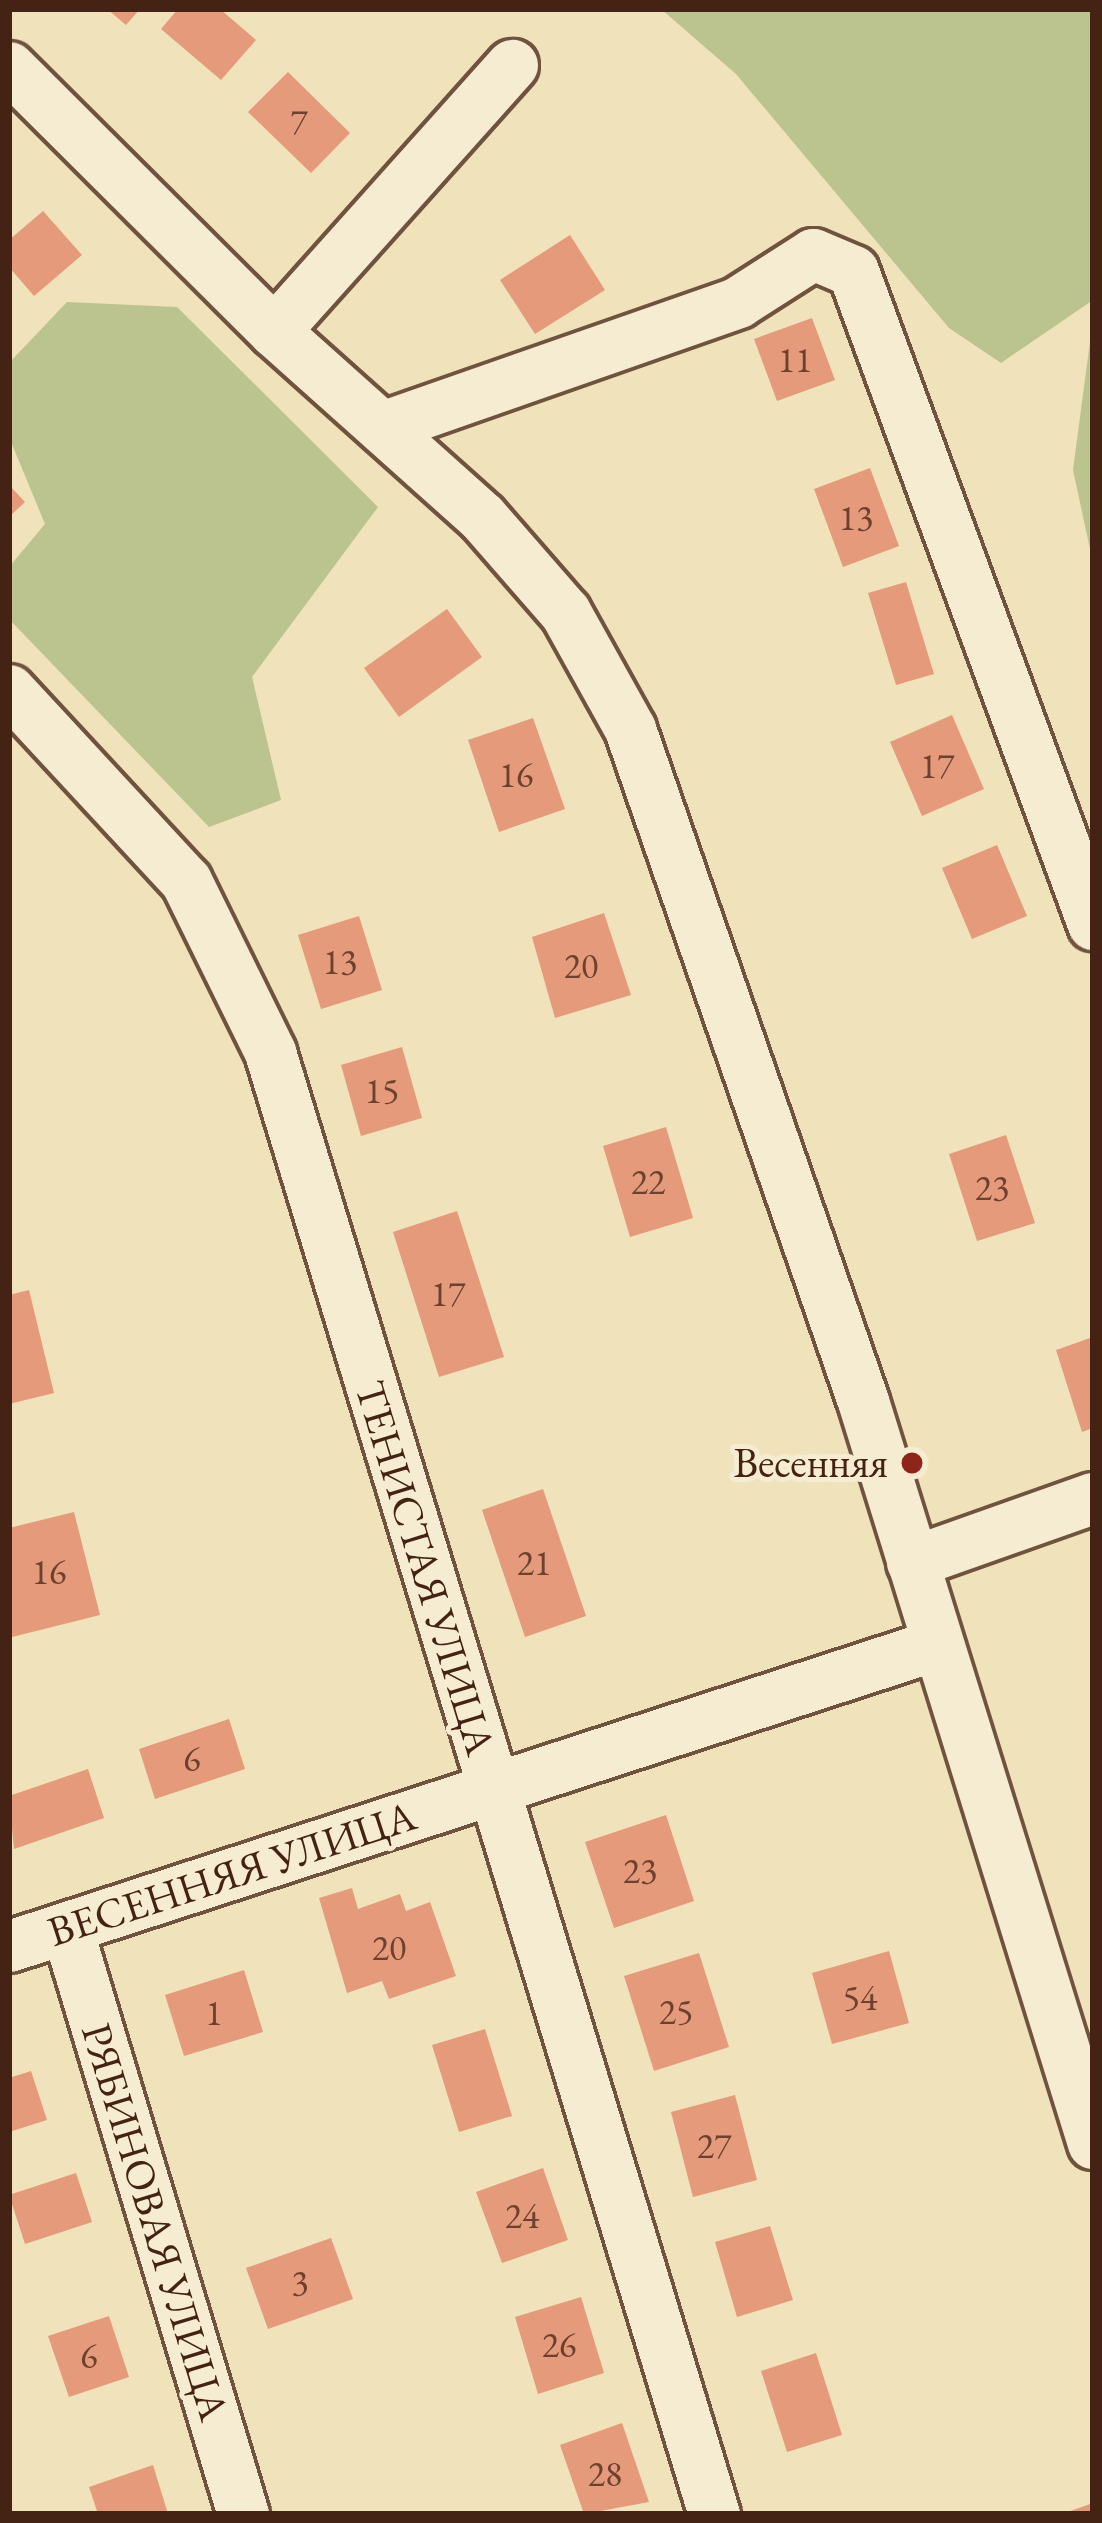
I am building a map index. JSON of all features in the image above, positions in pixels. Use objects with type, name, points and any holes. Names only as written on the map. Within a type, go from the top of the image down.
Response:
[{"type":"street","points":[[274,331],[512,64]]},
{"type":"street","points":[[9,67],[274,331],[482,517],[565,612],[630,729],[912,1562],[1093,2143]]},
{"type":"street","points":[[382,427],[737,302],[813,254],[853,271],[1093,924]]},
{"type":"street","name":"ТЕНИСТАЯ УЛИЦА","points":[[9,690],[186,881],[270,1052],[714,2514]]},
{"type":"street","points":[[912,1562],[1093,1498]]},
{"type":"street","name":"ВЕСЕННЯЯ УЛИЦА","points":[[9,1946],[935,1645]]},
{"type":"street","name":"РЯБИНОВАЯ УЛИЦА","points":[[67,1929],[243,2514]]},
{"type":"green space","points":[[661,9],[1093,9],[1093,300],[1001,363],[949,328],[736,74]]},
{"type":"green space","points":[[67,302],[177,307],[378,507],[252,677],[281,800],[209,827],[9,619],[9,567],[45,524],[9,437],[9,363]]},
{"type":"green space","points":[[1093,319],[1093,563],[1073,470]]},
{"type":"building","points":[[107,9],[140,9],[126,25]]},
{"type":"building","points":[[178,9],[220,9],[256,40],[221,80],[161,29]]},
{"type":"building","points":[[288,72],[350,133],[311,173],[248,112]]},
{"type":"building","points":[[43,211],[82,255],[34,296],[9,267],[9,240]]},
{"type":"building","points":[[570,235],[605,290],[535,334],[500,280]]},
{"type":"building","points":[[812,318],[835,380],[777,401],[754,339]]},
{"type":"building","points":[[870,468],[899,546],[843,567],[814,489]]},
{"type":"building","points":[[9,485],[25,502],[9,517]]},
{"type":"building","points":[[906,582],[934,674],[896,685],[868,593]]},
{"type":"building","points":[[447,609],[482,657],[399,717],[364,668]]},
{"type":"building","points":[[952,715],[984,789],[922,816],[890,742]]},
{"type":"building","points":[[533,718],[565,809],[499,832],[468,740]]},
{"type":"building","points":[[997,845],[1027,916],[972,939],[942,868]]},
{"type":"building","points":[[604,913],[631,995],[555,1018],[532,937]]},
{"type":"building","points":[[359,916],[382,990],[321,1009],[298,935]]},
{"type":"building","points":[[402,1047],[422,1118],[361,1136],[341,1065]]},
{"type":"building","points":[[666,1127],[693,1218],[630,1237],[603,1146]]},
{"type":"building","points":[[1006,1135],[1035,1223],[977,1241],[949,1154]]},
{"type":"building","points":[[457,1211],[504,1357],[439,1377],[393,1232]]},
{"type":"building","points":[[29,1290],[54,1393],[9,1404],[9,1295]]},
{"type":"building","points":[[1093,1337],[1093,1428],[1082,1432],[1056,1350]]},
{"type":"building","points":[[543,1489],[586,1616],[525,1637],[482,1510]]},
{"type":"building","points":[[74,1512],[100,1615],[12,1637],[9,1528]]},
{"type":"building","points":[[229,1719],[245,1769],[155,1799],[139,1749]]},
{"type":"building","points":[[88,1769],[104,1818],[14,1849],[9,1796]]},
{"type":"building","points":[[666,1815],[694,1901],[614,1928],[585,1842]]},
{"type":"building","points":[[352,1888],[358,1909],[400,1894],[406,1911],[430,1902],[456,1976],[389,1999],[382,1981],[347,1993],[319,1898]]},
{"type":"building","points":[[889,1951],[909,2023],[832,2044],[812,1973]]},
{"type":"building","points":[[699,1953],[729,2047],[654,2071],[624,1976]]},
{"type":"building","points":[[244,1970],[263,2032],[184,2056],[165,1995]]},
{"type":"building","points":[[485,2029],[512,2116],[459,2132],[432,2045]]},
{"type":"building","points":[[31,2071],[47,2120],[9,2132],[9,2078]]},
{"type":"building","points":[[735,2095],[757,2180],[693,2197],[671,2112]]},
{"type":"building","points":[[543,2168],[568,2240],[502,2263],[476,2192]]},
{"type":"building","points":[[76,2173],[92,2222],[25,2244],[9,2195]]},
{"type":"building","points":[[770,2226],[793,2300],[737,2317],[715,2242]]},
{"type":"building","points":[[331,2238],[353,2299],[268,2329],[246,2268]]},
{"type":"building","points":[[581,2297],[604,2373],[538,2394],[515,2317]]},
{"type":"building","points":[[109,2316],[129,2377],[69,2397],[48,2336]]},
{"type":"building","points":[[816,2353],[842,2435],[787,2452],[761,2371]]},
{"type":"building","points":[[622,2423],[649,2502],[584,2514],[560,2445]]},
{"type":"building","points":[[153,2465],[168,2514],[98,2514],[89,2487]]},
{"type":"building","points":[[1093,2503],[1093,2514],[1065,2514],[1065,2513]]},
{"type":"place","name":"Весенняя","points":[[912,1463]]}]
